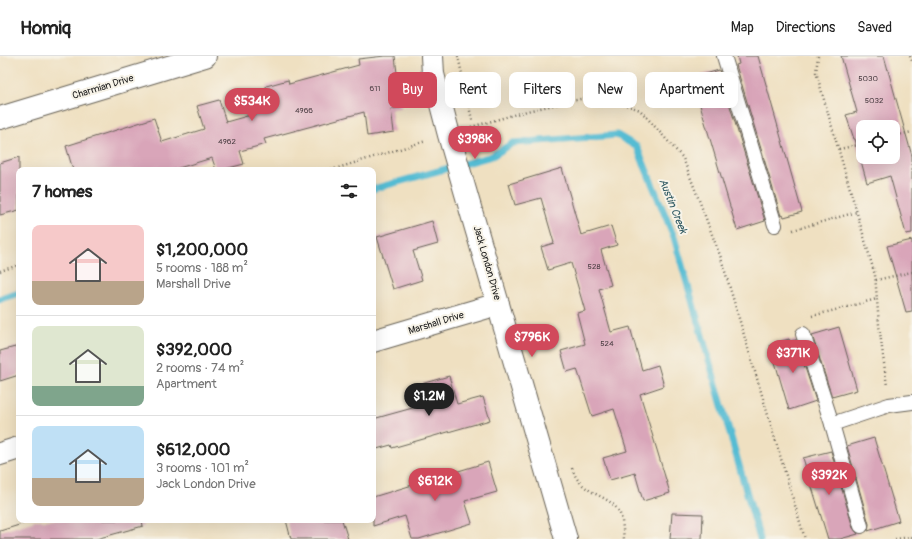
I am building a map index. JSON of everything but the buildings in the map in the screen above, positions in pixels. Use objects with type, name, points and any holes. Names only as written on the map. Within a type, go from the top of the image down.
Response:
[{"type":"street","name":"Charmian Drive","points":[[0,118],[205,56]]},
{"type":"street","name":"Jack London Drive","points":[[432,56],[433,74],[450,140],[566,539]]},
{"type":"street","name":"Marshall Drive","points":[[376,341],[498,304]]},
{"type":"street","points":[[0,454],[16,449]]},
{"type":"lane","points":[[724,56],[775,225]]},
{"type":"lane","points":[[803,334],[832,424],[861,526]]},
{"type":"lane","points":[[832,424],[889,405],[912,402]]},
{"type":"path","points":[[458,56],[473,127],[473,134]]},
{"type":"path","points":[[818,56],[816,72],[876,280],[889,405]]},
{"type":"path","points":[[910,56],[912,61]]},
{"type":"path","points":[[343,167],[450,140],[473,127],[526,111],[585,98],[615,101],[640,110],[683,158],[721,258],[805,539]]},
{"type":"path","points":[[900,135],[912,132]]},
{"type":"path","points":[[839,150],[856,146]]},
{"type":"path","points":[[775,225],[786,232],[857,212]]},
{"type":"path","points":[[0,271],[16,266]]},
{"type":"path","points":[[876,280],[912,272]]},
{"type":"path","points":[[803,334],[811,316],[877,299]]},
{"type":"path","points":[[572,466],[574,474],[583,486],[608,501],[620,514],[624,539]]},
{"type":"path","points":[[895,539],[912,537]]},
{"type":"waterway","name":"Austin Creek","points":[[376,188],[492,156],[513,143],[617,135],[637,147],[674,237],[760,539]]},
{"type":"waterway","name":"Austin Creek","points":[[0,299],[16,294]]}]
